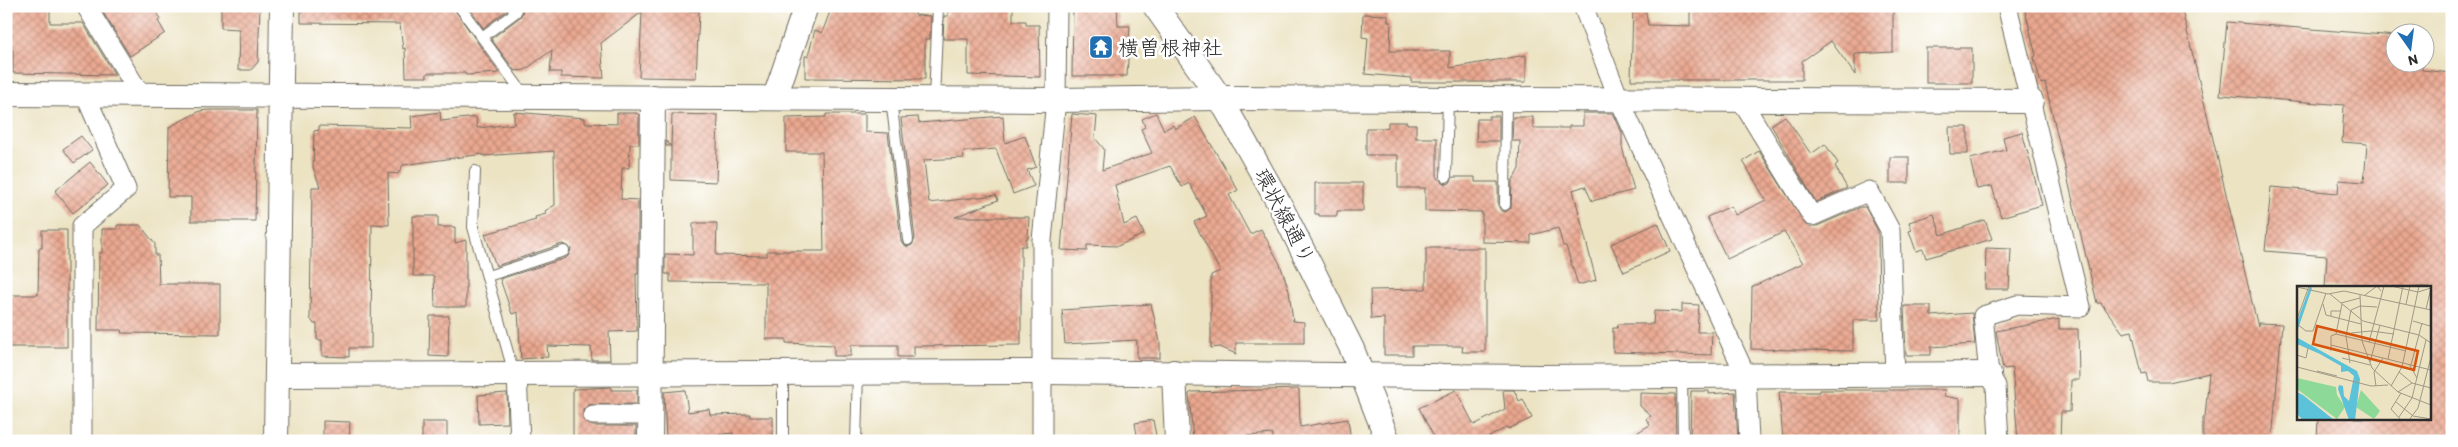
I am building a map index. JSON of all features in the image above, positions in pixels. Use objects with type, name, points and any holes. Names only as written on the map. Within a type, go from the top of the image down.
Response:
[{"type":"street","points":[[86,6],[140,94]]},
{"type":"street","points":[[276,441],[282,6]]},
{"type":"street","points":[[775,97],[806,6]]},
{"type":"street","points":[[1042,441],[1042,240],[1056,100],[1057,6]]},
{"type":"street","name":"環状線通り","points":[[1155,6],[1220,98],[1294,231],[1363,374],[1388,441]]},
{"type":"street","points":[[1584,6],[1619,99],[1746,376],[1749,441]]},
{"type":"street","points":[[1999,441],[1996,386],[1989,374],[1983,316],[2017,305],[2081,307],[2007,6]]},
{"type":"street","points":[[6,94],[1056,100],[1506,98],[2031,101]]},
{"type":"street","points":[[82,441],[82,226],[126,189],[85,94]]},
{"type":"street","points":[[650,441],[653,98]]},
{"type":"street","points":[[1742,100],[1812,216],[1869,191],[1890,230],[1895,376]]},
{"type":"street","points":[[277,375],[1174,372],[1539,377],[1989,374]]},
{"type":"street","points":[[1174,372],[1178,441]]},
{"type":"street","points":[[516,375],[520,441]]},
{"type":"street","points":[[593,416],[650,415]]},
{"type":"lane","points":[[459,6],[525,96]]},
{"type":"lane","points":[[482,37],[516,12],[512,6]]},
{"type":"lane","points":[[934,99],[938,6]]},
{"type":"lane","points":[[891,98],[908,240]]},
{"type":"lane","points":[[1505,205],[1506,98]]},
{"type":"lane","points":[[1446,177],[1448,99]]},
{"type":"lane","points":[[475,170],[473,227],[516,375]]},
{"type":"lane","points":[[488,276],[564,251]]},
{"type":"lane","points":[[783,441],[784,373]]},
{"type":"lane","points":[[856,441],[858,373]]},
{"type":"lane","points":[[1682,376],[1683,441]]},
{"type":"building","points":[[6,6],[50,6],[50,23],[83,23],[115,75],[13,73],[13,50],[6,51]]},
{"type":"building","points":[[99,6],[153,6],[161,19],[158,21],[165,33],[130,56]]},
{"type":"building","points":[[301,6],[452,6],[499,73],[466,75],[465,73],[427,73],[427,77],[406,77],[405,48],[403,49],[400,24],[301,23]]},
{"type":"building","points":[[468,6],[505,6],[507,10],[483,28]]},
{"type":"building","points":[[520,6],[689,6],[689,11],[699,11],[696,78],[639,77],[642,12],[601,43],[604,78],[561,77],[561,72],[550,72],[552,50],[525,70],[515,71],[491,39],[520,17],[523,12]]},
{"type":"building","points":[[832,6],[915,6],[915,15],[931,16],[930,39],[925,39],[925,79],[805,78],[805,56],[808,56],[815,30],[822,33]]},
{"type":"building","points":[[948,6],[1013,6],[1013,21],[1026,21],[1026,25],[1039,25],[1040,77],[968,75],[968,39],[943,39],[944,16],[948,16]]},
{"type":"building","points":[[1073,6],[1117,6],[1118,26],[1130,26],[1127,76],[1072,76]]},
{"type":"building","points":[[1633,6],[1645,6],[1648,25],[1690,26],[1690,6],[1893,6],[1893,52],[1855,54],[1855,75],[1831,41],[1802,61],[1802,80],[1631,80]]},
{"type":"building","points":[[2024,6],[2181,6],[2258,327],[2258,323],[2282,324],[2272,441],[2203,441],[2203,417],[2205,417],[2209,373],[2169,382],[2148,382],[2146,373],[2142,374],[2132,331],[2123,333],[2101,303],[2097,303],[2045,83],[2041,84],[2034,57],[2036,56]]},
{"type":"building","points":[[221,8],[260,8],[258,62],[251,70],[238,70],[239,29],[221,28]]},
{"type":"building","points":[[1363,14],[1388,15],[1388,22],[1391,22],[1390,51],[1450,51],[1450,68],[1526,55],[1526,82],[1411,82],[1411,78],[1365,74],[1368,38],[1362,37]]},
{"type":"building","points":[[2227,22],[2386,35],[2386,72],[2452,73],[2452,441],[2317,441],[2318,420],[2430,420],[2430,286],[2325,286],[2327,256],[2265,251],[2271,187],[2338,193],[2339,180],[2364,182],[2367,144],[2342,142],[2344,105],[2220,95]]},
{"type":"building","points":[[1926,48],[1972,48],[1972,83],[1926,83]]},
{"type":"building","points":[[257,110],[255,221],[191,221],[191,197],[168,197],[169,127],[200,111]]},
{"type":"building","points":[[440,112],[441,121],[476,117],[477,128],[514,124],[514,112],[585,118],[585,123],[617,124],[617,113],[637,113],[639,115],[639,144],[630,144],[629,168],[622,168],[621,199],[638,200],[637,331],[609,332],[610,360],[592,360],[591,347],[547,346],[548,357],[521,359],[518,312],[512,314],[500,279],[566,258],[571,249],[562,244],[496,266],[485,234],[536,220],[535,217],[546,214],[545,211],[555,205],[554,151],[483,156],[483,154],[403,165],[398,174],[388,173],[389,225],[372,224],[371,348],[349,348],[349,357],[322,356],[322,340],[317,340],[317,324],[314,324],[310,318],[312,187],[320,187],[313,167],[314,131],[319,130],[319,126],[412,128],[411,116]]},
{"type":"building","points":[[1156,113],[1164,130],[1173,125],[1175,129],[1195,117],[1238,190],[1229,195],[1250,234],[1261,229],[1280,264],[1289,291],[1293,321],[1304,322],[1304,343],[1236,343],[1236,354],[1220,347],[1211,348],[1211,275],[1220,271],[1194,222],[1207,216],[1189,183],[1182,187],[1170,166],[1115,185],[1124,225],[1137,219],[1144,234],[1118,246],[1087,245],[1087,251],[1061,250],[1072,114],[1097,116],[1095,138],[1104,149],[1102,170],[1152,153],[1141,129],[1145,127],[1142,119]]},
{"type":"building","points":[[1583,113],[1613,113],[1622,133],[1622,147],[1634,190],[1592,201],[1585,186],[1573,190],[1596,280],[1578,285],[1566,246],[1563,246],[1558,228],[1531,235],[1531,243],[1482,242],[1482,212],[1425,211],[1425,188],[1398,188],[1398,155],[1366,155],[1366,128],[1388,127],[1388,122],[1416,124],[1416,138],[1437,138],[1437,178],[1445,184],[1450,183],[1453,177],[1475,177],[1475,182],[1498,182],[1498,205],[1501,211],[1505,212],[1511,208],[1512,182],[1519,169],[1520,141],[1512,141],[1513,117],[1533,117],[1533,128],[1569,128],[1569,126],[1583,126]]},
{"type":"building","points":[[672,114],[718,115],[716,182],[671,180]]},
{"type":"building","points":[[826,114],[865,114],[865,132],[888,133],[901,241],[908,247],[912,245],[915,239],[901,118],[918,117],[919,123],[1003,116],[1005,143],[1025,136],[1036,167],[1027,170],[1034,186],[1013,194],[996,149],[963,152],[964,158],[924,160],[929,203],[996,195],[998,200],[955,217],[1029,217],[1026,246],[1021,246],[1021,345],[914,346],[914,357],[898,357],[898,345],[851,345],[851,356],[834,356],[834,345],[786,343],[786,339],[766,339],[766,283],[670,282],[670,274],[665,274],[665,254],[693,255],[693,223],[717,223],[716,255],[767,256],[767,251],[824,251],[822,152],[786,152],[786,118],[826,117]]},
{"type":"building","points":[[1489,116],[1499,116],[1499,141],[1476,141],[1477,119],[1489,119]]},
{"type":"building","points":[[1785,116],[1811,154],[1825,144],[1838,163],[1835,166],[1847,188],[1816,202],[1771,125]]},
{"type":"building","points":[[1949,127],[1968,127],[1968,154],[1950,154]]},
{"type":"building","points":[[2022,132],[2042,205],[2001,217],[1992,186],[1977,189],[1970,159],[2006,150],[2003,137]]},
{"type":"building","points":[[81,136],[92,150],[74,163],[63,149]]},
{"type":"building","points":[[1759,151],[1806,225],[1817,226],[1865,207],[1878,231],[1879,320],[1853,320],[1853,351],[1751,349],[1752,287],[1803,263],[1784,232],[1727,259],[1707,217],[1731,206],[1735,215],[1766,200],[1743,161]]},
{"type":"building","points":[[1890,157],[1909,157],[1909,183],[1890,183]]},
{"type":"building","points":[[90,162],[108,185],[73,213],[55,191]]},
{"type":"building","points":[[1315,183],[1363,183],[1363,211],[1337,211],[1337,216],[1319,216],[1319,214],[1315,214]]},
{"type":"building","points":[[1934,214],[1941,235],[1985,220],[1992,239],[1926,258],[1923,249],[1916,251],[1909,231],[1912,230],[1909,222]]},
{"type":"building","points":[[413,216],[438,216],[438,227],[455,227],[455,243],[466,240],[466,307],[435,307],[434,276],[413,276]]},
{"type":"building","points":[[1658,223],[1670,251],[1624,272],[1611,244]]},
{"type":"building","points":[[117,225],[140,225],[155,244],[155,255],[158,255],[159,284],[220,284],[220,334],[121,333],[122,330],[98,330],[99,253],[102,253],[102,229],[117,229]]},
{"type":"building","points":[[42,230],[67,230],[67,347],[6,347],[6,295],[38,295],[39,248],[42,248]]},
{"type":"building","points":[[1426,248],[1485,248],[1485,352],[1462,352],[1463,346],[1412,346],[1412,355],[1384,355],[1384,318],[1371,319],[1370,290],[1426,289]]},
{"type":"building","points":[[1986,248],[2011,249],[2009,289],[1985,289]]},
{"type":"building","points":[[1151,304],[1160,342],[1160,358],[1137,358],[1137,340],[1065,344],[1062,310]]},
{"type":"building","points":[[1682,304],[1699,305],[1697,332],[1712,332],[1711,355],[1613,352],[1613,328],[1617,328],[1618,324],[1653,324],[1654,311],[1682,312]]},
{"type":"building","points":[[1904,306],[1931,306],[1931,316],[1972,313],[1975,344],[1931,347],[1931,355],[1906,355]]},
{"type":"building","points":[[430,316],[449,316],[448,357],[429,356]]},
{"type":"building","points":[[2059,319],[2059,329],[2078,329],[2079,380],[2071,380],[2070,412],[2061,412],[2060,441],[2018,441],[2012,368],[2003,369],[1996,331]]},
{"type":"building","points":[[611,387],[611,390],[637,390],[637,404],[588,405],[583,410],[583,420],[593,426],[636,426],[636,441],[573,441],[573,389]]},
{"type":"building","points":[[1299,389],[1300,427],[1348,419],[1351,441],[1273,441],[1273,434],[1193,440],[1189,394],[1192,392]]},
{"type":"building","points":[[685,390],[688,412],[709,409],[710,415],[750,414],[750,417],[773,417],[773,440],[733,440],[733,433],[666,441],[664,392]]},
{"type":"building","points":[[1456,390],[1474,425],[1505,409],[1503,390],[1514,390],[1519,401],[1523,399],[1532,418],[1508,429],[1507,427],[1482,441],[1436,441],[1419,408]]},
{"type":"building","points":[[1820,390],[1945,390],[1944,396],[1960,399],[1960,441],[1783,441],[1779,392],[1820,392]]},
{"type":"building","points":[[1691,391],[1709,391],[1709,394],[1735,392],[1738,441],[1690,441]]},
{"type":"building","points":[[507,393],[508,423],[479,424],[478,395]]},
{"type":"building","points":[[1640,393],[1675,394],[1676,441],[1623,441],[1650,425],[1646,419],[1651,416],[1640,406]]},
{"type":"building","points":[[1153,420],[1157,441],[1138,441],[1135,423]]},
{"type":"building","points":[[323,421],[350,422],[349,441],[323,441]]},
{"type":"building","points":[[422,422],[447,422],[447,441],[422,441]]},
{"type":"place","name":"横曽根神社","points":[[1101,47]]}]
